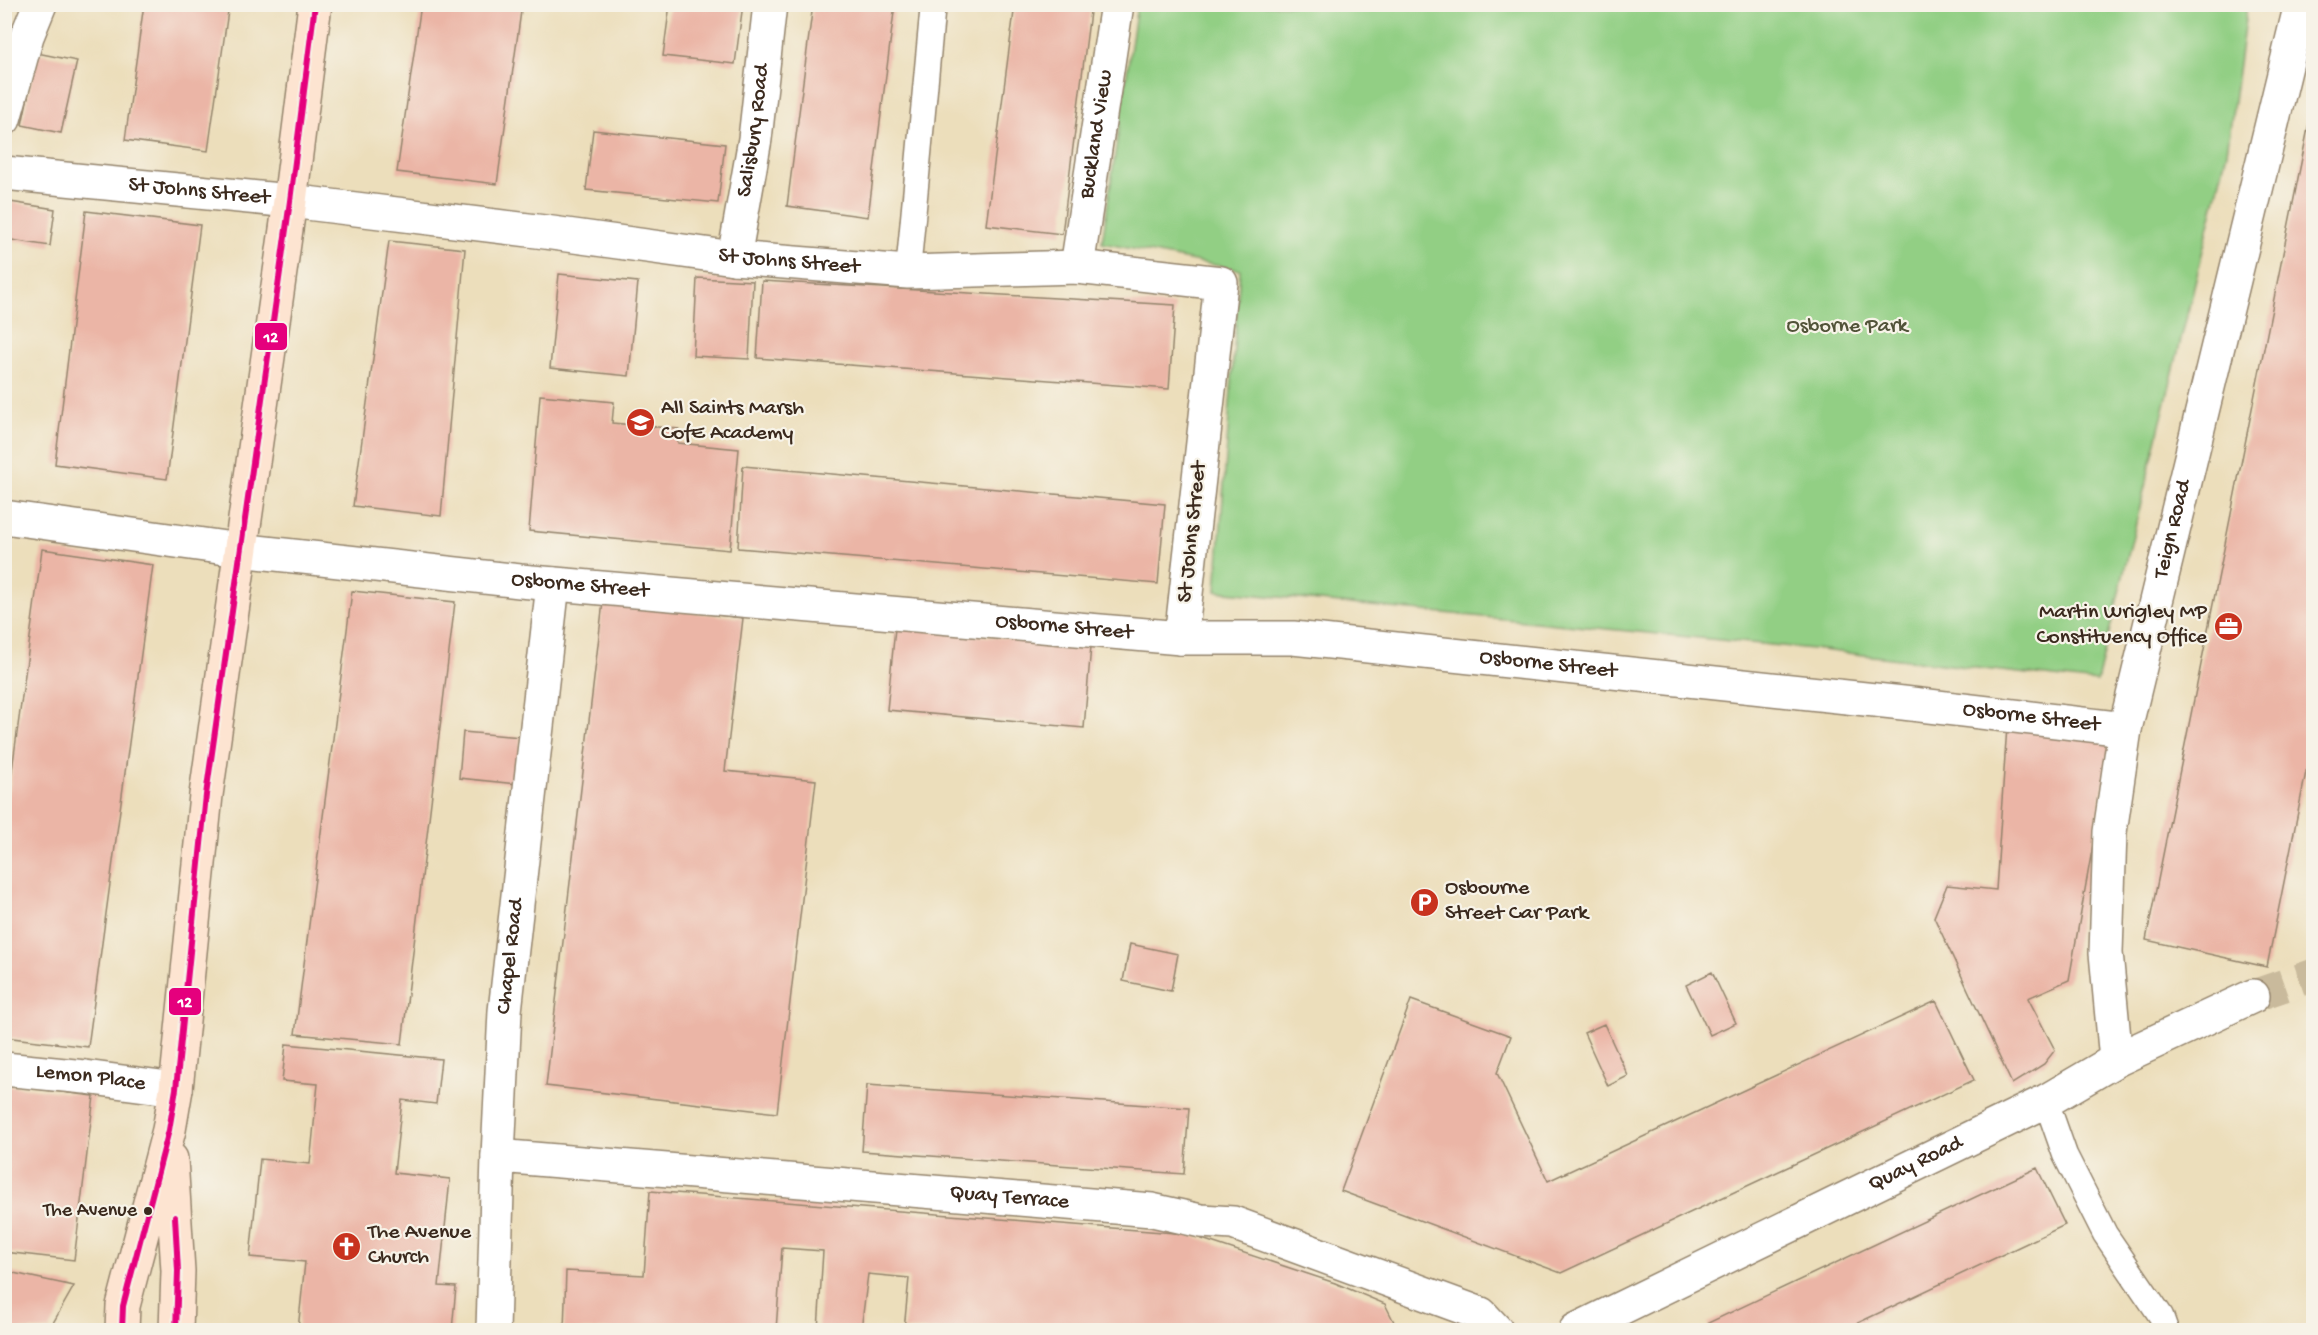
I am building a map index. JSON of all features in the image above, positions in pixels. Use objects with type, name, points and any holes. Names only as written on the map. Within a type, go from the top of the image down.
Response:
[{"type":"main road","points":[[122,1330],[123,1306],[170,1130],[176,1089],[206,795],[290,201],[315,4]]},
{"type":"main road","points":[[170,1130],[178,1271],[176,1330]]},
{"type":"street","points":[[4,119],[27,36],[40,4]]},
{"type":"street","name":"Salisbury Road","points":[[734,258],[755,139],[770,4]]},
{"type":"street","name":"Buckland View","points":[[1077,267],[1117,4]]},
{"type":"street","name":"Teign Road","points":[[2116,1060],[2106,953],[2110,832],[2125,729],[2301,4]]},
{"type":"street","name":"St Johns Street","points":[[4,173],[290,201],[545,231],[734,258],[908,272],[1077,267],[1221,283],[1181,638]]},
{"type":"street","name":"Osborne Street","points":[[4,517],[240,550],[553,584],[1181,638],[1293,638],[1903,702],[2125,729]]},
{"type":"street","name":"Chapel Road","points":[[493,1330],[505,1011],[553,584]]},
{"type":"street","name":"Quay Road","points":[[1576,1330],[2046,1101],[2116,1060],[2253,996]]},
{"type":"street","name":"Lemon Place","points":[[4,1070],[85,1077],[176,1089]]},
{"type":"street","name":"Quay Terrace","points":[[498,1156],[1152,1210],[1201,1221],[1233,1223],[1480,1314],[1496,1330]]},
{"type":"lane","points":[[908,272],[933,4]]},
{"type":"lane","points":[[2046,1101],[2065,1155],[2105,1234],[2161,1316],[2166,1330]]},
{"type":"green space","name":"Osborne Park","points":[[1137,5],[2247,5],[2227,152],[2097,682],[1813,649],[1216,591],[1240,270],[1102,243]]},
{"type":"building","points":[[144,4],[229,4],[208,151],[125,140]]},
{"type":"building","points":[[421,4],[522,4],[497,184],[397,172]]},
{"type":"building","points":[[670,4],[743,4],[735,64],[663,56]]},
{"type":"building","points":[[813,4],[895,4],[868,217],[787,206]]},
{"type":"building","points":[[1015,4],[1091,4],[1062,234],[986,225]]},
{"type":"building","points":[[37,53],[77,61],[61,133],[22,125]]},
{"type":"building","points":[[2312,108],[2314,732],[2267,967],[2146,940]]},
{"type":"building","points":[[593,130],[725,144],[718,203],[586,190]]},
{"type":"building","points":[[10,202],[55,209],[50,246],[5,239]]},
{"type":"building","points":[[86,211],[200,225],[167,479],[55,464]]},
{"type":"building","points":[[389,241],[465,249],[441,516],[353,506]]},
{"type":"building","points":[[559,274],[638,282],[629,376],[550,368]]},
{"type":"building","points":[[697,278],[753,281],[749,359],[693,356]]},
{"type":"building","points":[[762,281],[1175,305],[1169,389],[757,358]]},
{"type":"building","points":[[540,395],[614,402],[612,423],[679,429],[678,443],[739,449],[730,550],[529,531]]},
{"type":"building","points":[[743,466],[1165,504],[1158,584],[738,548]]},
{"type":"building","points":[[42,549],[153,565],[88,1047],[4,1037],[4,829]]},
{"type":"building","points":[[352,591],[455,602],[402,1044],[295,1034]]},
{"type":"building","points":[[603,602],[743,618],[725,771],[816,780],[777,1113],[546,1086]]},
{"type":"building","points":[[895,628],[1091,646],[1084,728],[887,710]]},
{"type":"building","points":[[2007,726],[2112,737],[2069,980],[2028,998],[2055,1050],[2044,1064],[2012,1084],[1934,917],[1947,885],[1996,890]]},
{"type":"building","points":[[463,732],[521,737],[517,784],[459,778]]},
{"type":"building","points":[[1130,944],[1178,954],[1171,991],[1123,981]]},
{"type":"building","points":[[1712,972],[1736,1023],[1710,1035],[1686,985]]},
{"type":"building","points":[[1411,1000],[1511,1036],[1497,1073],[1548,1181],[1936,1001],[1974,1080],[1561,1273],[1341,1191]]},
{"type":"building","points":[[1604,1024],[1628,1076],[1608,1086],[1584,1033]]},
{"type":"building","name":"The Avenue Church","points":[[286,1044],[441,1059],[436,1104],[402,1100],[394,1173],[450,1179],[439,1286],[456,1287],[452,1330],[298,1330],[305,1262],[250,1257],[260,1159],[310,1164],[318,1084],[282,1081]]},
{"type":"building","points":[[4,1085],[94,1096],[74,1260],[4,1252]]},
{"type":"building","points":[[867,1085],[1189,1108],[1184,1174],[862,1151]]},
{"type":"building","points":[[2037,1168],[2065,1225],[1843,1330],[1711,1330],[1708,1323]]},
{"type":"building","points":[[650,1191],[1187,1234],[1335,1283],[1385,1304],[1398,1330],[904,1330],[909,1278],[868,1274],[861,1330],[818,1330],[823,1251],[782,1248],[776,1330],[564,1330],[566,1271],[644,1275]]},
{"type":"building","points":[[4,1271],[74,1286],[49,1330],[4,1330]]},
{"type":"tunnel","points":[[2253,996],[2314,975]]},
{"type":"transit line","name":"12","points":[[122,1330],[123,1306],[169,1130],[176,1089],[206,795],[290,201],[315,4]]},
{"type":"transit line","name":"12","points":[[175,1217],[178,1271],[176,1330]]},
{"type":"place","name":"All Saints Marsh CofE Academy","points":[[640,422]]},
{"type":"place","name":"Martin Wrigley MP Constituency Office","points":[[2228,626]]},
{"type":"place","name":"Osbourne Street Car Park","points":[[1424,902]]},
{"type":"place","name":"The Avenue","points":[[148,1211]]},
{"type":"place","name":"The Avenue Church","points":[[347,1246]]}]
